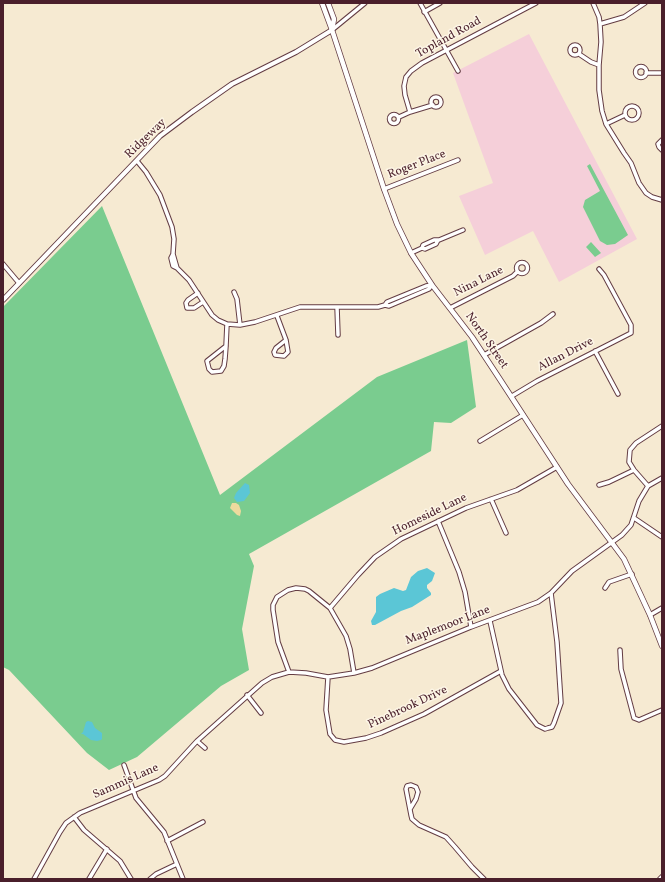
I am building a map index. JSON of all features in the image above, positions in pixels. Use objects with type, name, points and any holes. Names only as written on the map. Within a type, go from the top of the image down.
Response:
[{"type":"main road","name":"North Street","points":[[322,3],[384,189],[397,224],[412,253],[432,285],[484,355],[512,396],[568,484],[612,542],[632,574],[662,646]]},
{"type":"main road","name":"North Street","points":[[328,3],[334,19],[332,30]]},
{"type":"street","points":[[332,30],[365,3]]},
{"type":"street","points":[[420,3],[458,70]]},
{"type":"street","points":[[424,12],[440,3]]},
{"type":"street","name":"Topland Road","points":[[410,112],[405,91],[405,81],[408,74],[422,63],[536,3]]},
{"type":"street","points":[[593,3],[599,17],[600,24],[600,99],[606,124],[631,163],[639,183],[646,193],[652,198],[662,200]]},
{"type":"street","points":[[600,24],[624,17],[645,3]]},
{"type":"street","name":"Ridgeway","points":[[3,300],[160,136],[222,90],[296,52],[332,30]]},
{"type":"street","points":[[579,54],[591,62],[599,65]]},
{"type":"street","points":[[646,73],[662,73]]},
{"type":"street","points":[[399,117],[433,105]]},
{"type":"street","points":[[606,124],[625,115]]},
{"type":"street","points":[[662,140],[658,144],[662,150]]},
{"type":"street","name":"Roger Place","points":[[384,189],[458,160]]},
{"type":"street","points":[[137,161],[146,172],[160,195],[172,227],[174,239],[172,254],[177,268],[189,280],[212,315],[218,320],[227,324],[240,325],[255,322],[277,316],[288,310],[300,307],[389,306],[429,289],[432,285]]},
{"type":"street","points":[[412,253],[422,248],[425,249],[436,244],[439,240],[463,230]]},
{"type":"street","points":[[3,264],[19,283]]},
{"type":"street","name":"Allan Drive","points":[[512,396],[537,381],[631,333],[631,325],[604,274],[599,269]]},
{"type":"street","name":"Nina Lane","points":[[450,308],[517,272]]},
{"type":"street","points":[[234,292],[237,299],[240,325]]},
{"type":"street","points":[[198,293],[188,300],[186,303],[188,308],[194,308],[203,302]]},
{"type":"street","points":[[337,307],[338,335]]},
{"type":"street","points":[[484,355],[542,323],[553,314]]},
{"type":"street","points":[[277,316],[286,340],[288,352],[284,356],[275,355],[274,352],[276,348],[286,340]]},
{"type":"street","points":[[226,346],[207,361],[209,369],[212,372],[221,371],[224,366],[226,346],[227,324]]},
{"type":"street","points":[[595,352],[618,394]]},
{"type":"street","points":[[480,441],[523,415]]},
{"type":"street","points":[[662,426],[636,443],[630,450],[629,462],[648,486],[662,478]]},
{"type":"street","name":"Homeside Lane","points":[[330,608],[358,574],[375,557],[400,539],[466,508],[517,490],[557,468]]},
{"type":"street","points":[[599,485],[634,470]]},
{"type":"street","name":"Maplemoor Lane","points":[[272,677],[289,672],[328,677],[354,673],[372,668],[471,627],[531,606],[551,593],[572,571],[622,535],[631,525],[639,501],[648,486]]},
{"type":"street","points":[[491,499],[506,533]]},
{"type":"street","points":[[634,518],[662,537]]},
{"type":"street","points":[[438,521],[459,572],[465,592],[471,627]]},
{"type":"street","points":[[605,588],[609,582],[632,574]]},
{"type":"street","points":[[289,672],[278,642],[273,610],[275,601],[282,593],[288,590],[301,588],[309,591],[330,608],[346,636],[354,673]]},
{"type":"street","points":[[490,621],[501,671],[509,689],[540,727],[545,729],[552,726],[561,703],[558,642],[551,593]]},
{"type":"street","points":[[650,615],[662,608]]},
{"type":"street","points":[[620,650],[621,669],[634,718],[639,720],[662,710]]},
{"type":"street","name":"Pinebrook Drive","points":[[328,677],[326,710],[330,734],[334,740],[344,742],[366,738],[424,714],[501,671]]},
{"type":"street","name":"Sammis Lane","points":[[34,879],[60,832],[74,817],[165,776],[197,741],[247,695],[272,677]]},
{"type":"street","points":[[247,695],[261,713]]},
{"type":"street","points":[[197,741],[205,748]]},
{"type":"street","points":[[124,765],[133,791],[141,805],[161,828],[183,879]]},
{"type":"street","points":[[410,809],[418,795],[418,789],[414,785],[408,785],[406,789],[407,797],[412,819],[414,822],[446,837],[484,879]]},
{"type":"street","points":[[74,817],[84,830],[120,861],[131,879]]},
{"type":"street","points":[[167,840],[203,822]]},
{"type":"street","points":[[89,879],[107,849]]},
{"type":"street","points":[[150,879],[163,870],[177,864]]},
{"type":"shaded area","points":[[529,34],[637,239],[559,282],[533,231],[485,255],[459,196],[493,183],[453,73]]},
{"type":"green space","points":[[590,164],[628,235],[615,244],[607,245],[600,241],[583,207],[585,200],[600,191],[587,166]]},
{"type":"green space","points":[[102,206],[220,495],[377,377],[467,340],[476,407],[451,423],[434,422],[431,451],[249,554],[254,566],[242,629],[249,670],[221,686],[137,757],[109,770],[87,753],[9,670],[3,667],[3,307]]},
{"type":"green space","points":[[591,242],[601,253],[595,257],[586,247]]},
{"type":"sand","points":[[232,503],[239,505],[241,511],[240,516],[230,508]]},
{"type":"water","points":[[245,483],[249,485],[250,493],[244,501],[237,502],[234,498],[236,493]]},
{"type":"water","points":[[427,568],[435,573],[432,581],[427,585],[431,595],[412,607],[401,611],[375,625],[372,625],[371,621],[376,612],[376,597],[394,588],[403,591],[406,590],[411,577],[418,571]]},
{"type":"water","points":[[86,722],[92,722],[95,728],[102,733],[101,740],[91,740],[81,734]]}]
